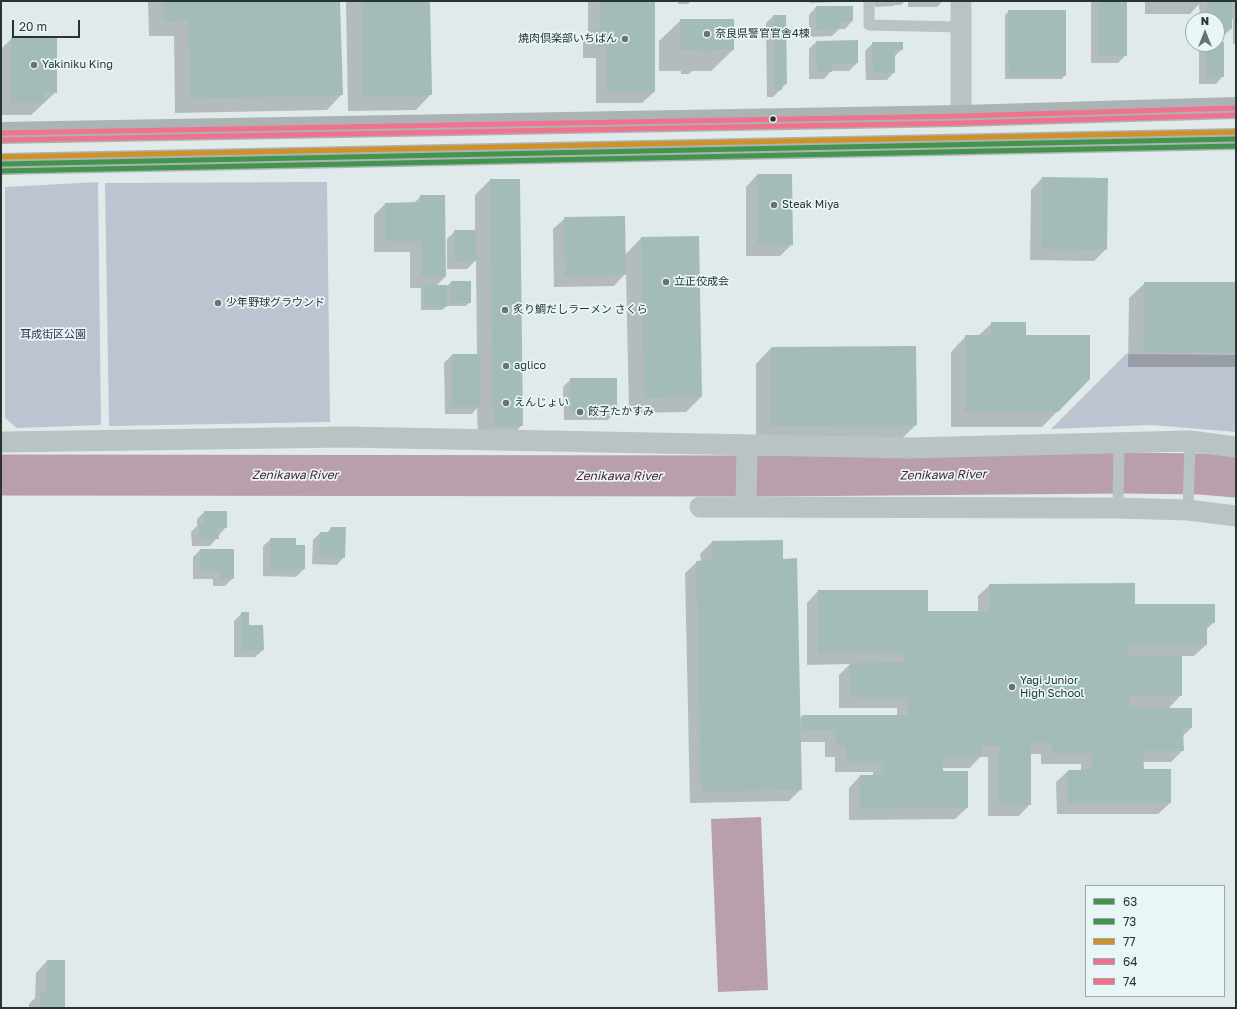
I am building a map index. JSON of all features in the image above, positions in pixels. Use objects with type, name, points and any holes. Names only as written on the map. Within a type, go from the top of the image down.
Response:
[{"type":"main road","points":[[1,132],[961,116],[1236,108]]},
{"type":"main road","points":[[1,164],[1236,138]]},
{"type":"street","points":[[961,1],[961,116]]},
{"type":"street","points":[[1,442],[345,437],[747,450],[1119,443],[1190,448],[1236,447]]},
{"type":"street","points":[[746,501],[747,450]]},
{"type":"street","points":[[700,507],[746,501],[1118,508],[1188,503],[1236,516]]},
{"type":"lane","points":[[869,1],[869,25],[961,27]]},
{"type":"lane","points":[[1118,508],[1119,443]]},
{"type":"lane","points":[[1188,503],[1190,448]]},
{"type":"green space","name":"耳成街区公園","points":[[98,182],[101,425],[17,428],[5,418],[5,187]]},
{"type":"green space","name":"少年野球グラウンド","points":[[327,182],[330,422],[109,426],[105,183]]},
{"type":"green space","points":[[1126,354],[1236,355],[1236,432],[1151,425],[1051,429]]},
{"type":"shaded area","points":[[761,817],[768,990],[718,992],[711,819]]},
{"type":"building","points":[[163,1],[340,1],[343,95],[190,99],[188,21],[164,22]]},
{"type":"building","points":[[361,1],[430,1],[432,95],[363,96]]},
{"type":"building","name":"焼肉倶楽部いちばん","points":[[600,1],[655,1],[655,92],[607,92],[607,47],[595,47],[595,30],[600,30]]},
{"type":"building","points":[[1099,1],[1127,1],[1127,56],[1098,56]]},
{"type":"building","points":[[1156,1],[1202,1],[1202,3],[1156,3]]},
{"type":"building","points":[[1207,1],[1232,1],[1232,29],[1225,29],[1225,12],[1207,12]]},
{"type":"building","points":[[816,6],[853,6],[853,21],[840,22],[840,29],[816,30]]},
{"type":"building","points":[[1008,10],[1066,10],[1066,76],[1009,76]]},
{"type":"building","points":[[773,15],[786,15],[787,84],[782,84],[782,90],[774,90]]},
{"type":"building","name":"奈良県警官官舎4棟","points":[[680,19],[734,19],[734,50],[712,50],[712,53],[702,53],[702,50],[680,50]]},
{"type":"building","name":"Yakiniku King","points":[[11,37],[57,37],[57,93],[44,93],[44,103],[11,103]]},
{"type":"building","points":[[858,40],[858,63],[832,64],[832,72],[817,72],[816,41]]},
{"type":"building","points":[[872,42],[903,42],[903,50],[895,50],[895,73],[873,73]]},
{"type":"building","points":[[1206,52],[1224,52],[1224,77],[1206,77]]},
{"type":"building","points":[[757,174],[792,174],[793,245],[757,245]]},
{"type":"building","points":[[1042,177],[1108,178],[1107,250],[1041,249]]},
{"type":"building","points":[[490,179],[520,179],[523,426],[493,426]]},
{"type":"building","points":[[420,195],[445,195],[446,277],[421,277],[421,241],[385,241],[385,203],[420,202]]},
{"type":"building","points":[[625,216],[626,275],[565,276],[564,217]]},
{"type":"building","points":[[454,230],[476,230],[476,261],[455,262]]},
{"type":"building","points":[[699,236],[702,397],[644,398],[641,237]]},
{"type":"building","points":[[451,281],[471,281],[471,303],[451,303]]},
{"type":"building","points":[[1144,282],[1236,282],[1236,353],[1143,352]]},
{"type":"building","points":[[424,285],[447,285],[447,307],[424,307]]},
{"type":"building","points":[[991,322],[1026,322],[1026,335],[1090,335],[1090,379],[1058,412],[965,412],[965,335],[991,335]]},
{"type":"building","points":[[916,346],[917,425],[771,426],[771,347]]},
{"type":"building","points":[[452,354],[480,354],[480,407],[452,407]]},
{"type":"building","points":[[570,378],[617,378],[617,413],[571,413]]},
{"type":"building","points":[[204,511],[227,511],[227,528],[218,528],[219,539],[199,539],[199,523],[204,523]]},
{"type":"building","points":[[331,527],[346,527],[345,558],[319,557],[320,532],[331,532]]},
{"type":"building","points":[[270,538],[296,538],[296,545],[305,545],[305,569],[270,569]]},
{"type":"building","points":[[783,540],[783,559],[797,558],[802,790],[701,792],[696,561],[712,560],[712,541]]},
{"type":"building","points":[[200,549],[234,549],[234,579],[220,579],[220,571],[200,571]]},
{"type":"building","points":[[1135,583],[1135,604],[1215,604],[1215,623],[1207,622],[1207,645],[1128,645],[1128,656],[1182,656],[1182,696],[1129,696],[1129,708],[1192,708],[1192,728],[1183,728],[1184,751],[1143,751],[1144,769],[1171,769],[1171,803],[1068,803],[1068,770],[1092,770],[1092,753],[1052,753],[1052,743],[1031,743],[1031,805],[999,805],[999,746],[982,746],[982,757],[943,757],[943,771],[968,771],[968,808],[860,809],[860,775],[884,775],[884,761],[846,761],[846,746],[836,746],[836,730],[802,730],[802,715],[908,715],[908,697],[850,697],[850,663],[905,662],[905,653],[818,653],[818,590],[928,590],[928,611],[989,611],[989,584]]},
{"type":"building","points":[[241,612],[249,612],[249,625],[263,625],[264,650],[242,650]]},
{"type":"building","points":[[47,960],[65,960],[65,1008],[40,1008],[41,991],[46,992]]},
{"type":"waterway","name":"Zenikawa River","points":[[1,475],[768,476],[1123,473],[1201,474],[1236,477]]},
{"type":"transit line","name":"64","points":[[1,133],[961,116],[1236,108]]},
{"type":"transit line","name":"74","points":[[1,140],[961,123],[1236,115]]},
{"type":"transit line","name":"77","points":[[1,157],[1236,132]]},
{"type":"transit line","name":"63","points":[[1,164],[1236,139]]},
{"type":"transit line","name":"73","points":[[1,171],[1236,146]]},
{"type":"place","name":"奈良県警官官舎4棟","points":[[707,34]]},
{"type":"place","name":"焼肉倶楽部いちばん","points":[[625,39]]},
{"type":"place","name":"Yakiniku King","points":[[34,65]]},
{"type":"place","name":"Steak Miya","points":[[774,205]]},
{"type":"place","name":"立正佼成会","points":[[666,282]]},
{"type":"place","name":"少年野球グラウンド","points":[[218,303]]},
{"type":"place","name":"炙り鯛だしラーメン さくら","points":[[505,310]]},
{"type":"place","name":"aglico","points":[[506,366]]},
{"type":"place","name":"えんじょい","points":[[506,403]]},
{"type":"place","name":"餃子たかすみ","points":[[580,412]]},
{"type":"place","name":"Yagi Junior High School","points":[[1012,687]]}]
